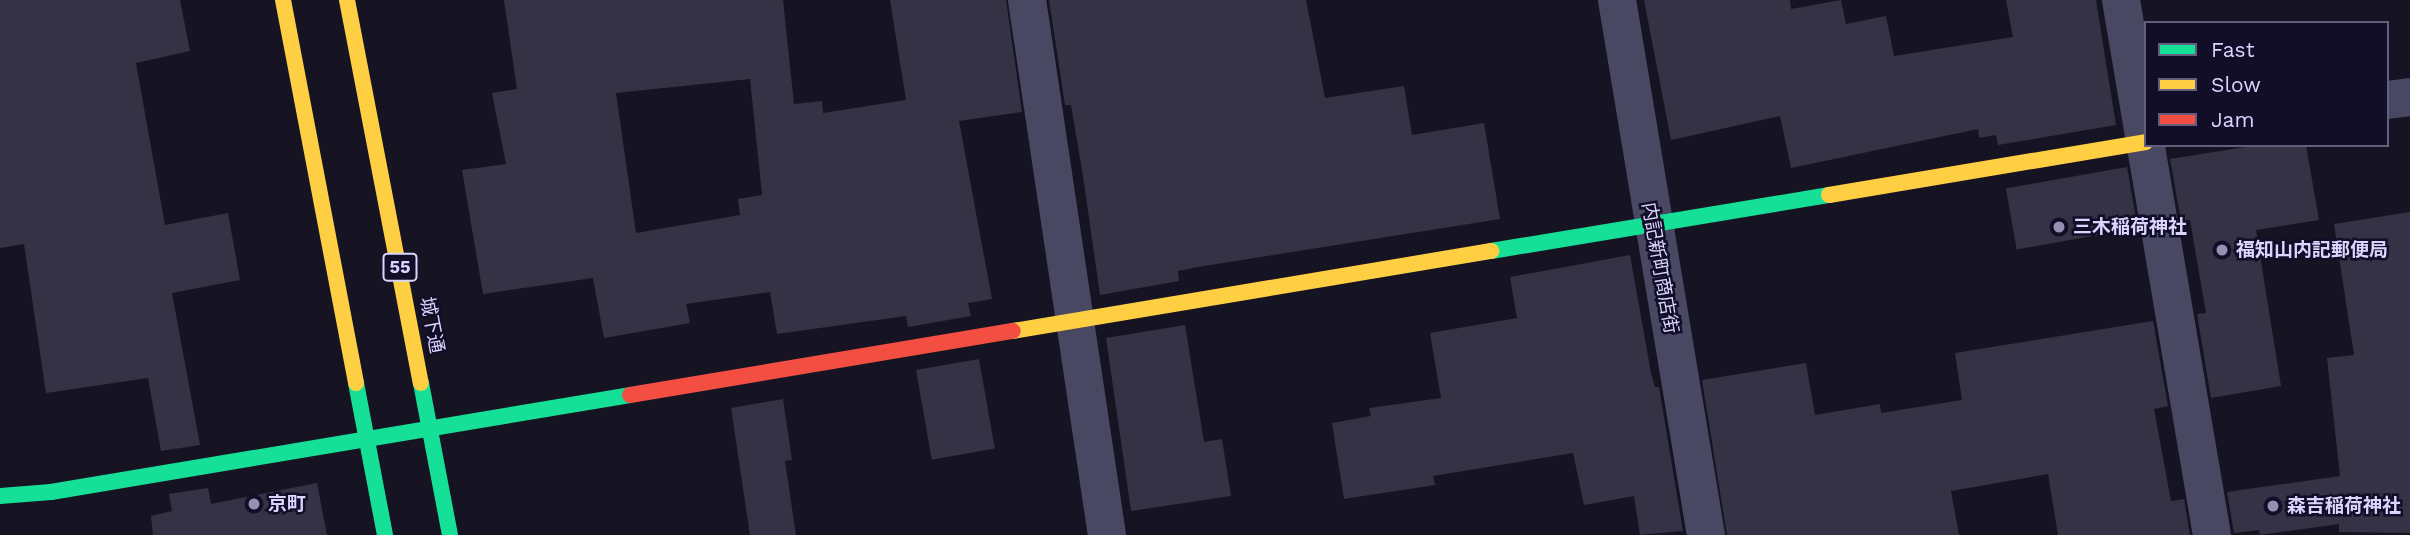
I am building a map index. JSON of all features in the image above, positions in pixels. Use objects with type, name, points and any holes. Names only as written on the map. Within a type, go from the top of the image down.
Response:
[{"type":"street","points":[[283,0],[385,535]]},
{"type":"street","name":"城下通","points":[[347,0],[450,535]]},
{"type":"street","points":[[1027,0],[1107,535]]},
{"type":"street","name":"内記新町商店街","points":[[1617,0],[1706,535]]},
{"type":"street","points":[[0,496],[51,492],[1073,318],[1653,227],[2144,142],[2121,0]]},
{"type":"street","points":[[2389,100],[2410,97]]},
{"type":"street","points":[[2145,147],[2212,535]]},
{"type":"building","points":[[0,0],[180,0],[190,51],[136,63],[165,225],[228,213],[240,280],[172,293],[200,445],[161,451],[148,378],[46,393],[24,244],[0,248]]},
{"type":"building","points":[[504,0],[783,0],[794,104],[822,101],[823,113],[906,100],[890,0],[1006,0],[1022,112],[959,121],[992,299],[968,303],[971,316],[908,327],[906,316],[777,334],[770,292],[686,304],[690,323],[604,338],[593,278],[483,294],[462,170],[506,164],[492,93],[517,89]],"holes":[[[750,79],[762,195],[738,199],[740,215],[636,233],[616,93]]]},
{"type":"building","points":[[1049,0],[1306,0],[1325,98],[1404,86],[1412,135],[1484,123],[1500,219],[1198,267],[1178,271],[1179,281],[1100,295],[1071,105],[1065,105]]},
{"type":"building","points":[[1644,0],[1790,0],[1791,9],[1841,0],[1846,24],[1886,16],[1894,56],[2013,37],[2006,0],[2096,0],[2116,125],[1998,145],[1996,135],[1979,138],[1978,129],[1791,168],[1780,116],[1671,140]]},
{"type":"building","points":[[2245,147],[2306,147],[2319,220],[2256,230],[2281,386],[2211,398],[2197,314],[2206,313],[2190,220],[2181,221],[2170,159]]},
{"type":"building","points":[[2127,167],[2138,228],[2017,249],[2006,188]]},
{"type":"building","points":[[2410,212],[2410,533],[2339,532],[2339,524],[2260,535],[2259,530],[2234,533],[2227,492],[2340,476],[2327,358],[2354,355],[2334,224]]},
{"type":"building","points":[[1630,255],[1651,373],[1655,387],[1659,387],[1683,531],[1640,535],[1634,496],[1584,505],[1573,453],[1433,476],[1435,485],[1344,499],[1332,423],[1371,416],[1369,408],[1441,398],[1430,333],[1517,318],[1510,277]]},
{"type":"building","points":[[2153,321],[2168,406],[2154,409],[2171,501],[2184,499],[2190,535],[2058,535],[2048,474],[1951,491],[1959,535],[1727,535],[1702,380],[1806,363],[1815,415],[1880,404],[1881,413],[1962,400],[1955,353]]},
{"type":"building","points":[[1185,325],[1204,442],[1222,439],[1231,496],[1131,511],[1106,338]]},
{"type":"building","points":[[979,359],[995,449],[932,460],[916,370]]},
{"type":"building","points":[[783,399],[792,460],[785,461],[796,535],[750,535],[731,408]]},
{"type":"building","points":[[317,483],[327,535],[153,535],[151,516],[172,511],[169,494],[208,488],[211,504]]},
{"type":"traffic: fast","points":[[1491,251],[1829,195]]},
{"type":"traffic: fast","points":[[356,383],[385,535]]},
{"type":"traffic: fast","points":[[421,383],[450,535]]},
{"type":"traffic: fast","points":[[0,496],[51,492],[630,395]]},
{"type":"traffic: slow","points":[[283,0],[356,383]]},
{"type":"traffic: slow","points":[[347,0],[421,383]]},
{"type":"traffic: slow","points":[[1829,195],[2144,142]]},
{"type":"traffic: slow","points":[[1013,331],[1491,251]]},
{"type":"traffic: jam","points":[[630,395],[1013,331]]},
{"type":"place","name":"三木稲荷神社","points":[[2059,227]]},
{"type":"place","name":"福知山内記郵便局","points":[[2222,250]]},
{"type":"place","name":"京町","points":[[254,504]]},
{"type":"place","name":"森吉稲荷神社","points":[[2273,506]]}]
